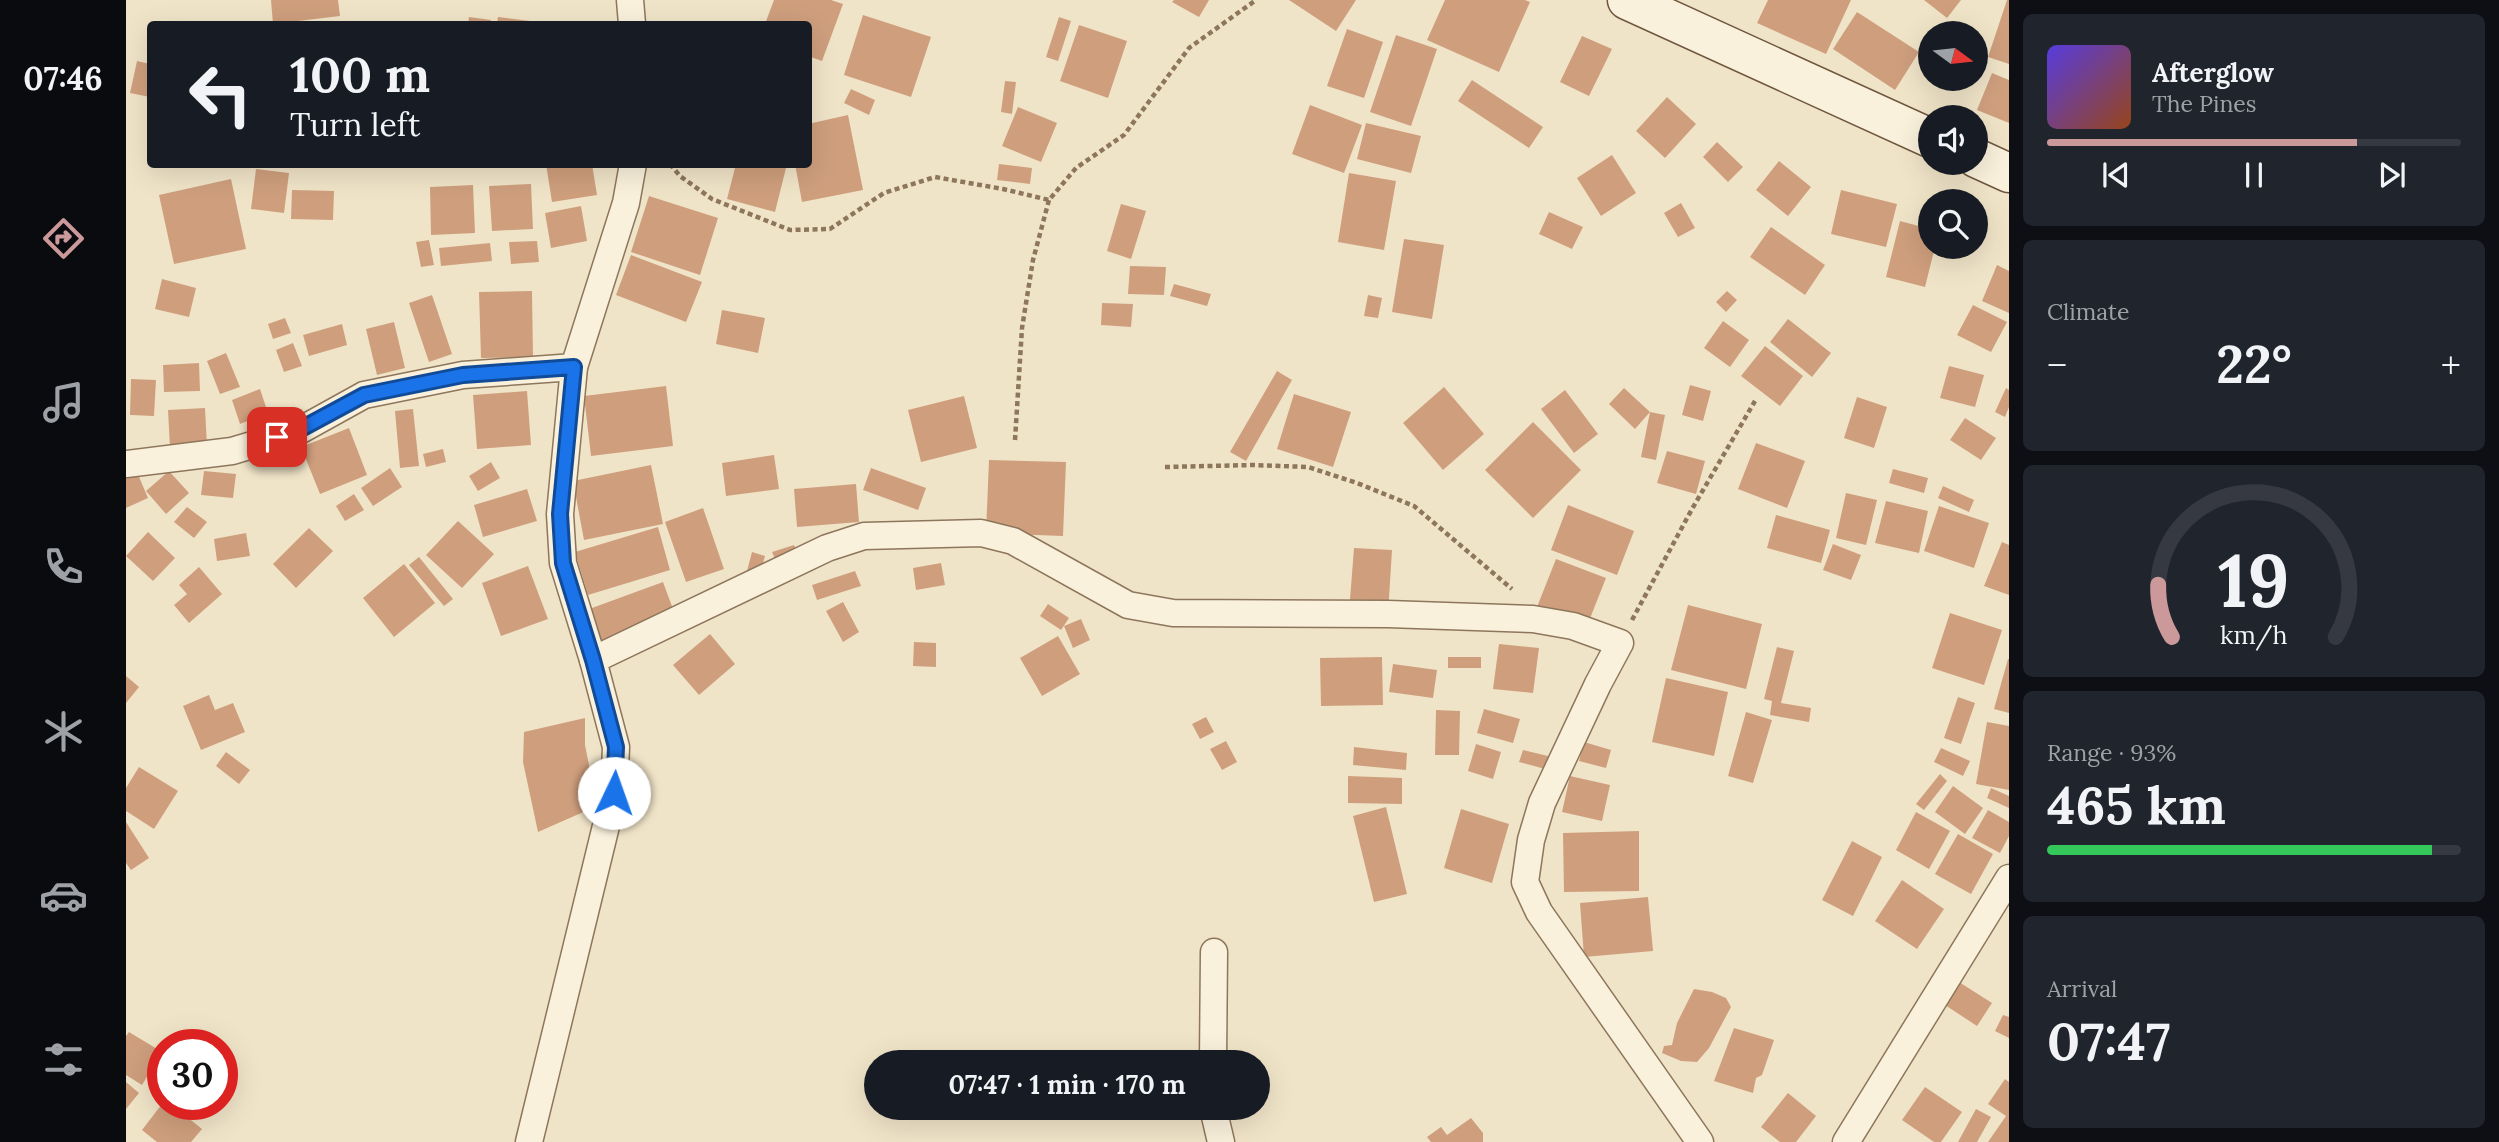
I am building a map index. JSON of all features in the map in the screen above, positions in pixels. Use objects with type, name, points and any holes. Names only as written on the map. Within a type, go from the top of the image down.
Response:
[{"type":"main road","points":[[1627,0],[1918,133]]},
{"type":"main road","points":[[1988,163],[2009,173]]},
{"type":"street","points":[[630,0],[632,21]]},
{"type":"street","points":[[529,1142],[614,793],[616,747],[563,563],[560,514],[574,367],[626,203],[632,168]]},
{"type":"street","points":[[126,464],[232,451],[299,430],[364,395],[463,375],[574,367]]},
{"type":"street","points":[[593,660],[827,548],[864,536],[981,533],[1013,541],[1128,605],[1173,613],[1388,614],[1533,619],[1573,626],[1620,643],[1542,803],[1531,840],[1525,882],[1539,912],[1700,1142]]},
{"type":"street","points":[[1846,1142],[2009,878]]},
{"type":"street","points":[[1213,1050],[1214,952]]},
{"type":"street","points":[[1216,1120],[1221,1142]]},
{"type":"path","points":[[1015,440],[1022,328],[1033,260],[1049,200],[1076,168],[1124,135],[1189,48],[1256,0]]},
{"type":"path","points":[[673,168],[680,177],[712,199],[790,230],[830,229],[884,193],[935,177],[1049,200]]},
{"type":"path","points":[[1620,643],[1692,509],[1755,401]]},
{"type":"path","points":[[1165,467],[1308,467],[1415,506],[1480,564],[1554,623]]},
{"type":"building","points":[[271,0],[338,0],[340,16],[273,21]]},
{"type":"building","points":[[774,0],[831,0],[843,4],[822,61],[812,57],[812,21],[766,21]]},
{"type":"building","points":[[1209,0],[1199,17],[1172,2]]},
{"type":"building","points":[[1289,0],[1356,0],[1336,31]]},
{"type":"building","points":[[1445,0],[1530,2],[1499,72],[1427,40]]},
{"type":"building","points":[[1768,0],[1851,0],[1826,54],[1757,23]]},
{"type":"building","points":[[1924,0],[1961,0],[1947,18]]},
{"type":"building","points":[[2007,0],[2009,0],[2009,64],[1988,57]]},
{"type":"building","points":[[1857,12],[1918,54],[1895,90],[1833,49]]},
{"type":"building","points":[[863,15],[931,37],[911,97],[844,75]]},
{"type":"building","points":[[469,17],[491,20],[491,21],[468,21]]},
{"type":"building","points":[[498,17],[530,21],[497,21]]},
{"type":"building","points":[[1059,17],[1071,21],[1058,61],[1046,57]]},
{"type":"building","points":[[1079,25],[1127,41],[1108,98],[1060,81]]},
{"type":"building","points":[[1347,29],[1383,42],[1364,98],[1327,86]]},
{"type":"building","points":[[1396,35],[1437,49],[1411,126],[1370,112]]},
{"type":"building","points":[[1582,36],[1612,49],[1589,96],[1560,82]]},
{"type":"building","points":[[137,61],[147,63],[147,96],[130,93]]},
{"type":"building","points":[[1992,73],[2009,80],[2009,123],[1988,114],[1988,105],[1979,105],[1985,91],[1988,91]]},
{"type":"building","points":[[1472,80],[1543,127],[1529,148],[1458,101]]},
{"type":"building","points":[[1005,81],[1016,82],[1012,114],[1001,112]]},
{"type":"building","points":[[851,89],[875,100],[869,115],[844,103]]},
{"type":"building","points":[[1667,97],[1696,124],[1665,158],[1636,131]]},
{"type":"building","points":[[1310,105],[1362,125],[1344,173],[1292,154]]},
{"type":"building","points":[[1018,107],[1057,123],[1041,162],[1002,146]]},
{"type":"building","points":[[848,115],[863,190],[802,202],[796,168],[812,168],[812,123]]},
{"type":"building","points":[[1366,123],[1421,136],[1411,173],[1357,159]]},
{"type":"building","points":[[1717,142],[1743,167],[1728,182],[1703,157]]},
{"type":"building","points":[[1612,155],[1636,193],[1601,216],[1577,178]]},
{"type":"building","points":[[1779,161],[1811,187],[1788,216],[1756,190]]},
{"type":"building","points":[[999,164],[1032,168],[1030,184],[997,180]]},
{"type":"building","points":[[547,168],[593,168],[597,195],[552,202]]},
{"type":"building","points":[[735,168],[786,168],[775,212],[727,199]]},
{"type":"building","points":[[256,169],[289,173],[284,213],[251,209]]},
{"type":"building","points":[[1349,173],[1396,181],[1384,250],[1338,242]]},
{"type":"building","points":[[231,179],[246,249],[174,264],[159,195]]},
{"type":"building","points":[[531,184],[533,229],[492,231],[489,186]]},
{"type":"building","points":[[473,185],[475,233],[431,235],[430,187]]},
{"type":"building","points":[[292,190],[334,191],[333,220],[291,219]]},
{"type":"building","points":[[1841,190],[1897,204],[1886,247],[1831,234]]},
{"type":"building","points":[[649,196],[718,218],[700,275],[631,252]]},
{"type":"building","points":[[1681,203],[1695,228],[1678,237],[1664,213]]},
{"type":"building","points":[[1121,204],[1146,211],[1131,259],[1107,251]]},
{"type":"building","points":[[581,206],[587,241],[551,248],[545,213]]},
{"type":"building","points":[[1549,212],[1583,227],[1572,249],[1539,234]]},
{"type":"building","points":[[1900,221],[1918,226],[1918,259],[1932,259],[1925,287],[1886,277]]},
{"type":"building","points":[[1771,227],[1825,265],[1805,295],[1750,257]]},
{"type":"building","points":[[1404,239],[1444,245],[1432,319],[1392,312]]},
{"type":"building","points":[[429,240],[434,265],[421,267],[416,242]]},
{"type":"building","points":[[537,241],[539,262],[511,264],[509,242]]},
{"type":"building","points":[[490,243],[492,261],[441,266],[439,248]]},
{"type":"building","points":[[631,255],[702,282],[686,322],[616,295]]},
{"type":"building","points":[[1997,265],[2009,271],[2009,313],[1982,301]]},
{"type":"building","points":[[1130,266],[1166,267],[1164,295],[1128,294]]},
{"type":"building","points":[[162,279],[196,288],[189,317],[155,309]]},
{"type":"building","points":[[1174,284],[1211,294],[1207,306],[1170,296]]},
{"type":"building","points":[[532,291],[533,357],[481,358],[479,292]]},
{"type":"building","points":[[1727,291],[1737,300],[1726,312],[1716,302]]},
{"type":"building","points":[[432,295],[452,354],[429,362],[409,303]]},
{"type":"building","points":[[1368,295],[1382,298],[1378,318],[1364,316]]},
{"type":"building","points":[[1102,303],[1133,304],[1131,327],[1101,325]]},
{"type":"building","points":[[1973,305],[2007,322],[1991,352],[1957,335]]},
{"type":"building","points":[[722,310],[765,318],[758,353],[716,344]]},
{"type":"building","points":[[285,318],[291,333],[273,339],[268,324]]},
{"type":"building","points":[[1788,319],[1831,353],[1812,377],[1770,342]]},
{"type":"building","points":[[1723,321],[1749,340],[1730,367],[1704,348]]},
{"type":"building","points":[[394,322],[405,368],[377,375],[366,329]]},
{"type":"building","points":[[342,324],[347,345],[309,356],[303,335]]},
{"type":"building","points":[[293,343],[302,366],[284,372],[276,350]]},
{"type":"building","points":[[1765,346],[1803,376],[1780,406],[1741,376]]},
{"type":"building","points":[[226,353],[240,387],[220,394],[207,361]]},
{"type":"building","points":[[199,363],[200,391],[164,392],[163,365]]},
{"type":"building","points":[[1949,366],[1984,375],[1975,407],[1940,398]]},
{"type":"building","points":[[1277,371],[1292,380],[1246,461],[1230,452]]},
{"type":"building","points":[[131,379],[156,380],[154,416],[130,415]]},
{"type":"building","points":[[1690,385],[1711,391],[1703,421],[1682,415]]},
{"type":"building","points":[[666,386],[673,446],[591,456],[584,396]]},
{"type":"building","points":[[1444,387],[1484,434],[1443,470],[1403,423]]},
{"type":"building","points":[[1624,388],[1650,412],[1635,429],[1609,404]]},
{"type":"building","points":[[2006,388],[2009,390],[2009,407],[2005,417],[1995,412]]},
{"type":"building","points":[[260,389],[268,413],[240,424],[232,400]]},
{"type":"building","points":[[1565,390],[1598,434],[1574,453],[1541,409]]},
{"type":"building","points":[[527,391],[531,445],[477,449],[473,395]]},
{"type":"building","points":[[1294,394],[1351,412],[1333,467],[1277,449]]},
{"type":"building","points":[[964,396],[977,448],[921,462],[908,410]]},
{"type":"building","points":[[1857,397],[1887,407],[1874,448],[1844,438]]},
{"type":"building","points":[[205,408],[207,446],[170,448],[168,410]]},
{"type":"building","points":[[413,409],[419,466],[400,468],[395,411]]},
{"type":"building","points":[[1650,412],[1665,415],[1656,460],[1641,457]]},
{"type":"building","points":[[1965,418],[1996,438],[1981,460],[1950,440]]},
{"type":"building","points":[[1533,422],[1581,470],[1533,518],[1485,470]]},
{"type":"building","points":[[349,428],[367,475],[320,494],[301,447]]},
{"type":"building","points":[[1756,443],[1805,461],[1787,508],[1738,489]]},
{"type":"building","points":[[443,449],[446,462],[426,467],[423,454]]},
{"type":"building","points":[[1667,451],[1705,461],[1696,494],[1657,483]]},
{"type":"building","points":[[774,455],[779,489],[726,496],[722,463]]},
{"type":"building","points":[[989,460],[1066,462],[1063,536],[986,533]]},
{"type":"building","points":[[491,462],[500,478],[478,491],[469,476]]},
{"type":"building","points":[[651,465],[663,524],[584,540],[573,481]]},
{"type":"building","points":[[390,468],[402,487],[373,506],[361,488]]},
{"type":"building","points":[[871,468],[926,488],[918,510],[863,490]]},
{"type":"building","points":[[1893,469],[1928,478],[1924,493],[1889,483]]},
{"type":"building","points":[[169,471],[189,493],[166,514],[146,491]]},
{"type":"building","points":[[204,471],[236,474],[233,498],[201,495]]},
{"type":"building","points":[[137,472],[148,498],[126,508],[126,477]]},
{"type":"building","points":[[856,484],[859,522],[797,527],[794,489]]},
{"type":"building","points":[[1943,486],[1974,500],[1969,512],[1938,498]]},
{"type":"building","points":[[527,489],[537,521],[483,537],[474,505]]},
{"type":"building","points":[[1846,493],[1877,500],[1866,545],[1836,538]]},
{"type":"building","points":[[354,494],[364,510],[345,521],[336,506]]},
{"type":"building","points":[[1886,501],[1928,511],[1919,553],[1875,543]]},
{"type":"building","points":[[1568,505],[1634,531],[1617,575],[1551,550]]},
{"type":"building","points":[[1939,506],[1989,523],[1974,568],[1924,551]]},
{"type":"building","points":[[187,507],[207,522],[194,538],[174,522]]},
{"type":"building","points":[[703,508],[724,569],[686,582],[665,522]]},
{"type":"building","points":[[1776,515],[1830,530],[1821,563],[1767,548]]},
{"type":"building","points":[[458,521],[494,554],[462,588],[426,555]]},
{"type":"building","points":[[658,527],[670,570],[588,595],[575,552]]},
{"type":"building","points":[[309,528],[333,551],[296,588],[273,564]]},
{"type":"building","points":[[148,532],[175,558],[153,581],[126,556]]},
{"type":"building","points":[[246,533],[250,556],[217,561],[214,539]]},
{"type":"building","points":[[2002,542],[2009,545],[2009,595],[1984,586]]},
{"type":"building","points":[[1833,544],[1861,555],[1851,580],[1823,570]]},
{"type":"building","points":[[794,545],[799,557],[777,564],[772,552]]},
{"type":"building","points":[[1354,548],[1392,550],[1388,614],[1349,612]]},
{"type":"building","points":[[752,552],[765,556],[760,574],[747,571]]},
{"type":"building","points":[[419,557],[453,599],[444,606],[409,565]]},
{"type":"building","points":[[1556,559],[1606,578],[1587,626],[1537,607]]},
{"type":"building","points":[[941,563],[945,585],[916,590],[913,568]]},
{"type":"building","points":[[404,564],[435,603],[394,637],[363,598]]},
{"type":"building","points":[[528,566],[548,619],[501,636],[482,583]]},
{"type":"building","points":[[199,567],[222,594],[189,623],[174,605],[187,594],[179,585]]},
{"type":"building","points":[[855,571],[861,586],[817,600],[812,585]]},
{"type":"building","points":[[663,582],[677,620],[594,649],[581,612]]},
{"type":"building","points":[[843,602],[859,632],[843,642],[826,611]]},
{"type":"building","points":[[1048,604],[1069,618],[1061,630],[1040,616]]},
{"type":"building","points":[[1688,605],[1762,624],[1746,689],[1671,670]]},
{"type":"building","points":[[1950,613],[2002,630],[1984,685],[1932,668]]},
{"type":"building","points":[[1081,619],[1090,640],[1073,648],[1064,626]]},
{"type":"building","points":[[710,634],[735,664],[699,695],[673,665]]},
{"type":"building","points":[[1058,636],[1080,674],[1042,696],[1020,658]]},
{"type":"building","points":[[914,642],[936,643],[936,667],[913,666]]},
{"type":"building","points":[[1499,644],[1539,648],[1533,693],[1493,689]]},
{"type":"building","points":[[1777,647],[1794,651],[1781,703],[1811,708],[1809,722],[1770,715],[1772,701],[1764,699]]},
{"type":"building","points":[[1382,657],[1383,705],[1321,706],[1320,658]]},
{"type":"building","points":[[1448,657],[1481,657],[1481,668],[1448,668]]},
{"type":"building","points":[[2009,659],[2009,713],[1994,709]]},
{"type":"building","points":[[1393,664],[1437,670],[1433,698],[1389,692]]},
{"type":"building","points":[[126,676],[139,687],[126,703]]},
{"type":"building","points":[[1666,678],[1728,692],[1714,756],[1652,742]]},
{"type":"building","points":[[209,695],[215,710],[233,703],[245,732],[201,750],[183,706]]},
{"type":"building","points":[[1958,697],[1975,703],[1961,744],[1944,738]]},
{"type":"building","points":[[1484,709],[1520,719],[1513,743],[1477,733]]},
{"type":"building","points":[[1436,710],[1460,711],[1459,755],[1435,755]]},
{"type":"building","points":[[1746,712],[1772,720],[1753,783],[1728,776]]},
{"type":"building","points":[[1206,717],[1214,732],[1200,739],[1192,724]]},
{"type":"building","points":[[585,718],[585,745],[597,806],[538,832],[523,762],[524,732]]},
{"type":"building","points":[[1987,722],[2009,726],[2009,790],[1976,784]]},
{"type":"building","points":[[1226,741],[1237,762],[1222,770],[1210,749]]},
{"type":"building","points":[[1584,742],[1611,750],[1606,768],[1579,761]]},
{"type":"building","points":[[1476,744],[1501,752],[1493,779],[1468,771]]},
{"type":"building","points":[[1354,747],[1407,753],[1406,770],[1353,765]]},
{"type":"building","points":[[1941,748],[1970,761],[1963,776],[1934,762]]},
{"type":"building","points":[[1523,750],[1552,757],[1549,770],[1519,762]]},
{"type":"building","points":[[226,752],[250,770],[239,784],[216,766]]},
{"type":"building","points":[[139,767],[178,791],[154,829],[126,811],[126,788]]},
{"type":"building","points":[[1940,774],[1947,781],[1924,810],[1916,804]]},
{"type":"building","points":[[1348,776],[1402,778],[1402,804],[1348,803]]},
{"type":"building","points":[[1570,776],[1610,785],[1602,821],[1562,812]]},
{"type":"building","points":[[1953,786],[1983,808],[1965,834],[1935,812]]},
{"type":"building","points":[[1991,788],[2009,796],[2009,808],[1987,798]]},
{"type":"building","points":[[1386,807],[1407,894],[1374,902],[1353,816]]},
{"type":"building","points":[[1461,809],[1509,824],[1492,883],[1444,868]]},
{"type":"building","points":[[1988,810],[2009,822],[2009,836],[2000,853],[1972,838]]},
{"type":"building","points":[[1916,812],[1950,831],[1929,869],[1896,850]]},
{"type":"building","points":[[126,822],[149,858],[131,870],[126,863]]},
{"type":"building","points":[[1639,831],[1639,891],[1564,892],[1563,833]]},
{"type":"building","points":[[1958,834],[1993,854],[1971,894],[1935,874]]},
{"type":"building","points":[[1852,841],[1882,857],[1853,916],[1822,900]]},
{"type":"building","points":[[1902,880],[1944,909],[1917,949],[1875,921]]},
{"type":"building","points":[[1648,897],[1653,951],[1584,957],[1580,903]]},
{"type":"building","points":[[1959,982],[1992,1003],[1977,1026],[1945,1005]]},
{"type":"building","points":[[1694,989],[1726,998],[1731,1007],[1709,1048],[1697,1062],[1681,1061],[1662,1053],[1664,1046],[1672,1045],[1677,1023]]},
{"type":"building","points":[[2003,1015],[2009,1017],[2009,1038],[1995,1031]]},
{"type":"building","points":[[1734,1028],[1774,1040],[1762,1075],[1756,1078],[1753,1093],[1714,1081]]},
{"type":"building","points":[[129,1032],[147,1043],[147,1077],[142,1085],[126,1075],[126,1036]]},
{"type":"building","points":[[2005,1079],[2009,1082],[2009,1142],[1988,1142],[2006,1116],[1988,1104]]},
{"type":"building","points":[[126,1082],[139,1093],[126,1109]]},
{"type":"building","points":[[1925,1087],[1962,1112],[1941,1142],[1934,1142],[1902,1120]]},
{"type":"building","points":[[1788,1093],[1816,1116],[1796,1142],[1780,1142],[1761,1127]]},
{"type":"building","points":[[1976,1109],[1991,1117],[1977,1142],[1958,1142]]},
{"type":"building","points":[[1471,1118],[1483,1133],[1483,1142],[1431,1142],[1427,1137],[1441,1127],[1447,1135]]},
{"type":"building","points":[[150,1120],[191,1120],[202,1129],[191,1142],[157,1142],[142,1130]]},
{"type":"route","points":[[277,437],[299,430],[364,395],[463,375],[574,367],[560,514],[563,563],[616,747],[614,793]]}]
